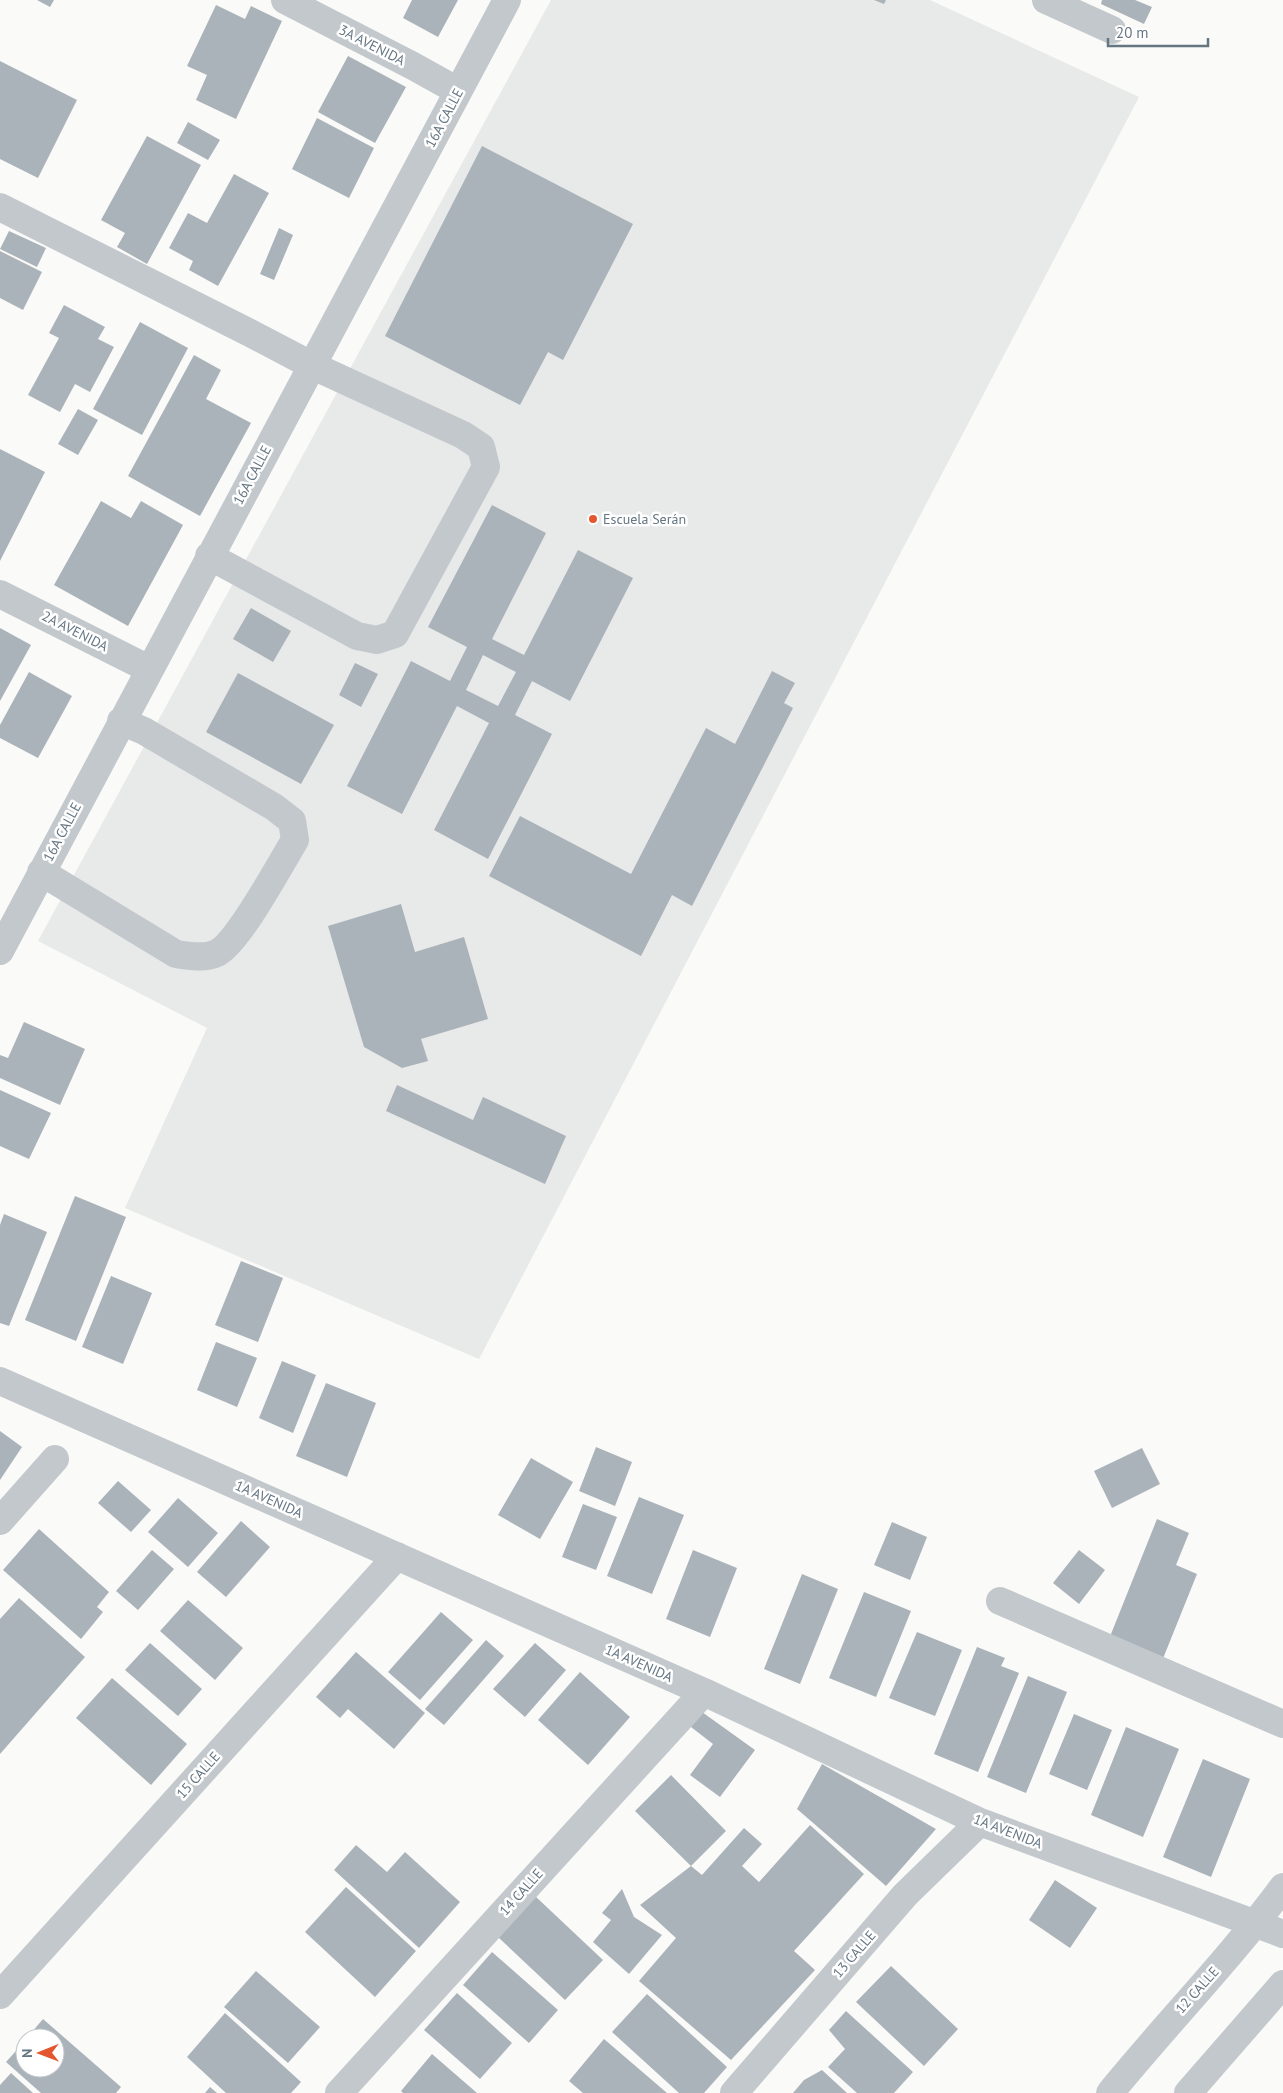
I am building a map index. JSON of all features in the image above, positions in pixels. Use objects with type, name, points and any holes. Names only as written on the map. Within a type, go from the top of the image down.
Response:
[{"type":"street","name":"3A AVENIDA","points":[[285,0],[413,66],[458,92]]},
{"type":"street","name":"16A CALLE","points":[[0,951],[9,913],[41,872],[507,0]]},
{"type":"street","points":[[1046,0],[1112,30]]},
{"type":"street","points":[[0,207],[252,334],[311,366],[463,435],[481,448],[486,467],[395,634],[377,640],[358,636],[209,556]]},
{"type":"street","name":"2A AVENIDA","points":[[0,594],[149,669]]},
{"type":"street","points":[[41,872],[176,954],[196,957],[217,954],[235,938],[295,840],[292,821],[274,808],[144,731],[121,721]]},
{"type":"street","name":"1A AVENIDA","points":[[0,1381],[704,1692],[980,1822],[1283,1934]]},
{"type":"street","points":[[0,1521],[55,1459]]},
{"type":"street","name":"15 CALLE","points":[[0,1995],[397,1556]]},
{"type":"street","points":[[1000,1601],[1283,1724]]},
{"type":"street","name":"14 CALLE","points":[[339,2093],[704,1692]]},
{"type":"street","name":"13 CALLE","points":[[734,2093],[904,1895],[980,1822]]},
{"type":"street","name":"12 CALLE","points":[[1110,2093],[1158,2034],[1256,1924],[1283,1887]]},
{"type":"street","points":[[1188,2093],[1283,1984]]},
{"type":"shaded area","name":"Escuela Serán","points":[[551,0],[930,0],[1139,97],[479,1359],[125,1208],[207,1028],[38,941]]},
{"type":"building","points":[[37,0],[54,0],[50,7]]},
{"type":"building","points":[[412,0],[458,0],[438,37],[403,18]]},
{"type":"building","points":[[874,0],[886,0],[884,4]]},
{"type":"building","points":[[1102,0],[1135,0],[1152,7],[1144,24],[1101,4]]},
{"type":"building","points":[[216,5],[245,19],[251,6],[282,21],[236,119],[196,100],[207,75],[187,66]]},
{"type":"building","points":[[348,56],[406,87],[375,143],[318,112]]},
{"type":"building","points":[[0,61],[77,100],[38,178],[0,159]]},
{"type":"building","points":[[317,118],[374,148],[349,198],[292,169]]},
{"type":"building","points":[[188,122],[220,140],[208,160],[177,143]]},
{"type":"building","points":[[147,136],[201,165],[147,264],[117,247],[125,233],[101,220]]},
{"type":"building","points":[[482,146],[633,224],[563,360],[548,352],[520,405],[385,336]]},
{"type":"building","points":[[234,174],[269,193],[218,286],[189,270],[193,261],[169,248],[188,213],[207,223]]},
{"type":"building","points":[[279,228],[293,235],[274,280],[260,274]]},
{"type":"building","points":[[9,231],[46,248],[37,267],[0,249]]},
{"type":"building","points":[[0,251],[42,272],[23,310],[0,298]]},
{"type":"building","points":[[64,305],[105,327],[98,339],[114,347],[90,392],[75,384],[60,412],[28,395],[59,338],[49,333]]},
{"type":"building","points":[[140,322],[188,348],[142,435],[93,409]]},
{"type":"building","points":[[194,355],[221,370],[206,399],[251,423],[200,516],[128,476]]},
{"type":"building","points":[[78,409],[98,420],[78,455],[58,444]]},
{"type":"building","points":[[0,449],[45,472],[0,561]]},
{"type":"building","points":[[101,501],[131,518],[141,501],[183,525],[128,626],[54,585]]},
{"type":"building","points":[[492,505],[546,533],[492,639],[524,655],[578,550],[633,578],[570,701],[532,681],[515,715],[552,734],[488,859],[434,830],[489,723],[457,706],[402,814],[347,786],[411,661],[450,681],[467,647],[428,627]],"holes":[[[483,655],[516,672],[498,706],[466,690]]]},
{"type":"building","points":[[251,608],[291,631],[273,662],[233,639]]},
{"type":"building","points":[[0,628],[31,645],[0,701]]},
{"type":"building","points":[[355,663],[378,674],[361,707],[339,695]]},
{"type":"building","points":[[772,671],[795,683],[784,703],[793,708],[692,906],[672,895],[641,956],[489,876],[520,816],[631,874],[706,728],[735,744]]},
{"type":"building","points":[[29,672],[72,696],[38,758],[0,738],[0,725]]},
{"type":"building","points":[[238,673],[334,725],[301,784],[206,732]]},
{"type":"building","points":[[401,904],[415,952],[464,937],[488,1019],[421,1039],[428,1061],[402,1068],[364,1047],[328,926]]},
{"type":"building","points":[[24,1022],[85,1049],[60,1105],[0,1078],[0,1055],[8,1058]]},
{"type":"building","points":[[397,1085],[473,1120],[483,1097],[566,1136],[545,1184],[386,1111]]},
{"type":"building","points":[[0,1090],[51,1113],[29,1159],[0,1146]]},
{"type":"building","points":[[75,1196],[126,1217],[76,1341],[25,1320]]},
{"type":"building","points":[[4,1214],[47,1232],[9,1326],[0,1323],[0,1225]]},
{"type":"building","points":[[241,1261],[283,1278],[258,1342],[215,1325]]},
{"type":"building","points":[[111,1276],[152,1293],[123,1364],[82,1347]]},
{"type":"building","points":[[216,1342],[257,1358],[237,1407],[197,1390]]},
{"type":"building","points":[[282,1361],[316,1375],[293,1433],[259,1418]]},
{"type":"building","points":[[326,1383],[376,1403],[347,1477],[296,1456]]},
{"type":"building","points":[[0,1431],[22,1447],[0,1480]]},
{"type":"building","points":[[596,1447],[632,1462],[615,1506],[579,1491]]},
{"type":"building","points":[[1142,1448],[1160,1484],[1112,1508],[1094,1471]]},
{"type":"building","points":[[531,1458],[573,1482],[540,1539],[498,1515]]},
{"type":"building","points":[[118,1481],[151,1510],[131,1532],[98,1503]]},
{"type":"building","points":[[639,1497],[684,1515],[652,1594],[607,1576]]},
{"type":"building","points":[[178,1498],[218,1533],[188,1567],[148,1532]]},
{"type":"building","points":[[583,1504],[617,1517],[596,1570],[562,1557]]},
{"type":"building","points":[[1157,1519],[1189,1533],[1176,1565],[1197,1574],[1162,1661],[1109,1639]]},
{"type":"building","points":[[241,1521],[270,1547],[226,1597],[197,1572]]},
{"type":"building","points":[[892,1522],[927,1537],[910,1580],[874,1565]]},
{"type":"building","points":[[39,1529],[109,1592],[97,1607],[103,1612],[81,1639],[3,1570]]},
{"type":"building","points":[[152,1550],[174,1569],[138,1610],[116,1591]]},
{"type":"building","points":[[693,1550],[737,1568],[710,1637],[666,1619]]},
{"type":"building","points":[[1079,1550],[1105,1570],[1079,1604],[1053,1583]]},
{"type":"building","points":[[802,1574],[838,1589],[800,1684],[764,1669]]},
{"type":"building","points":[[864,1592],[911,1611],[876,1697],[829,1678]]},
{"type":"building","points":[[19,1598],[85,1657],[0,1754],[0,1619]]},
{"type":"building","points":[[188,1600],[243,1648],[215,1680],[160,1631]]},
{"type":"building","points":[[441,1612],[473,1640],[420,1700],[388,1672]]},
{"type":"building","points":[[917,1632],[962,1650],[935,1716],[889,1698]]},
{"type":"building","points":[[486,1640],[504,1656],[444,1725],[425,1709]]},
{"type":"building","points":[[150,1643],[202,1689],[178,1716],[125,1670]]},
{"type":"building","points":[[535,1643],[566,1670],[525,1717],[493,1689]]},
{"type":"building","points":[[977,1647],[1005,1658],[1001,1666],[1019,1673],[978,1772],[934,1754]]},
{"type":"building","points":[[356,1652],[425,1713],[394,1749],[348,1709],[340,1718],[316,1697]]},
{"type":"building","points":[[580,1672],[630,1717],[588,1765],[538,1720]]},
{"type":"building","points":[[1028,1676],[1067,1692],[1026,1793],[987,1777]]},
{"type":"building","points":[[112,1678],[187,1744],[151,1785],[76,1718]]},
{"type":"building","points":[[702,1712],[755,1750],[720,1797],[690,1775],[713,1744],[691,1727]]},
{"type":"building","points":[[1074,1714],[1112,1730],[1087,1790],[1049,1774]]},
{"type":"building","points":[[1126,1727],[1179,1749],[1143,1837],[1091,1815]]},
{"type":"building","points":[[1203,1759],[1250,1779],[1211,1877],[1163,1857]]},
{"type":"building","points":[[822,1764],[936,1829],[886,1886],[797,1809]]},
{"type":"building","points":[[671,1775],[726,1831],[691,1866],[635,1811]]},
{"type":"building","points":[[810,1825],[864,1874],[794,1951],[815,1970],[731,2060],[639,1981],[676,1938],[640,1905],[691,1866],[702,1875],[744,1828],[762,1844],[742,1866],[759,1882]]},
{"type":"building","points":[[356,1845],[387,1872],[405,1852],[460,1902],[419,1948],[334,1870]]},
{"type":"building","points":[[1055,1880],[1097,1908],[1070,1948],[1029,1920]]},
{"type":"building","points":[[346,1887],[416,1951],[375,1997],[305,1932]]},
{"type":"building","points":[[622,1889],[634,1917],[662,1935],[629,1974],[593,1942],[611,1920],[602,1913]]},
{"type":"building","points":[[535,1896],[603,1960],[565,2000],[498,1937]]},
{"type":"building","points":[[492,1952],[558,2010],[529,2043],[463,1985]]},
{"type":"building","points":[[891,1966],[958,2029],[924,2066],[856,2002]]},
{"type":"building","points":[[256,1971],[320,2027],[288,2063],[224,2007]]},
{"type":"building","points":[[457,1993],[512,2043],[480,2079],[424,2030]]},
{"type":"building","points":[[647,1994],[727,2067],[704,2093],[679,2093],[612,2032]]},
{"type":"building","points":[[846,2011],[913,2072],[894,2093],[857,2093],[828,2067],[845,2049],[829,2030]]},
{"type":"building","points":[[225,2013],[301,2082],[291,2093],[226,2093],[187,2057]]},
{"type":"building","points":[[43,2019],[53,2028],[35,2028]]},
{"type":"building","points":[[65,2038],[121,2087],[116,2093],[41,2093],[24,2078],[65,2078]]},
{"type":"building","points":[[604,2039],[667,2093],[583,2093],[569,2081]]},
{"type":"building","points":[[15,2052],[15,2070],[6,2062]]},
{"type":"building","points":[[432,2054],[477,2093],[403,2093],[401,2091]]},
{"type":"building","points":[[822,2070],[847,2093],[793,2093],[804,2080]]},
{"type":"building","points":[[11,2073],[33,2093],[0,2093],[0,2085]]},
{"type":"building","points":[[210,2087],[217,2093],[205,2093]]},
{"type":"place","name":"Escuela Serán","points":[[593,519]]}]
